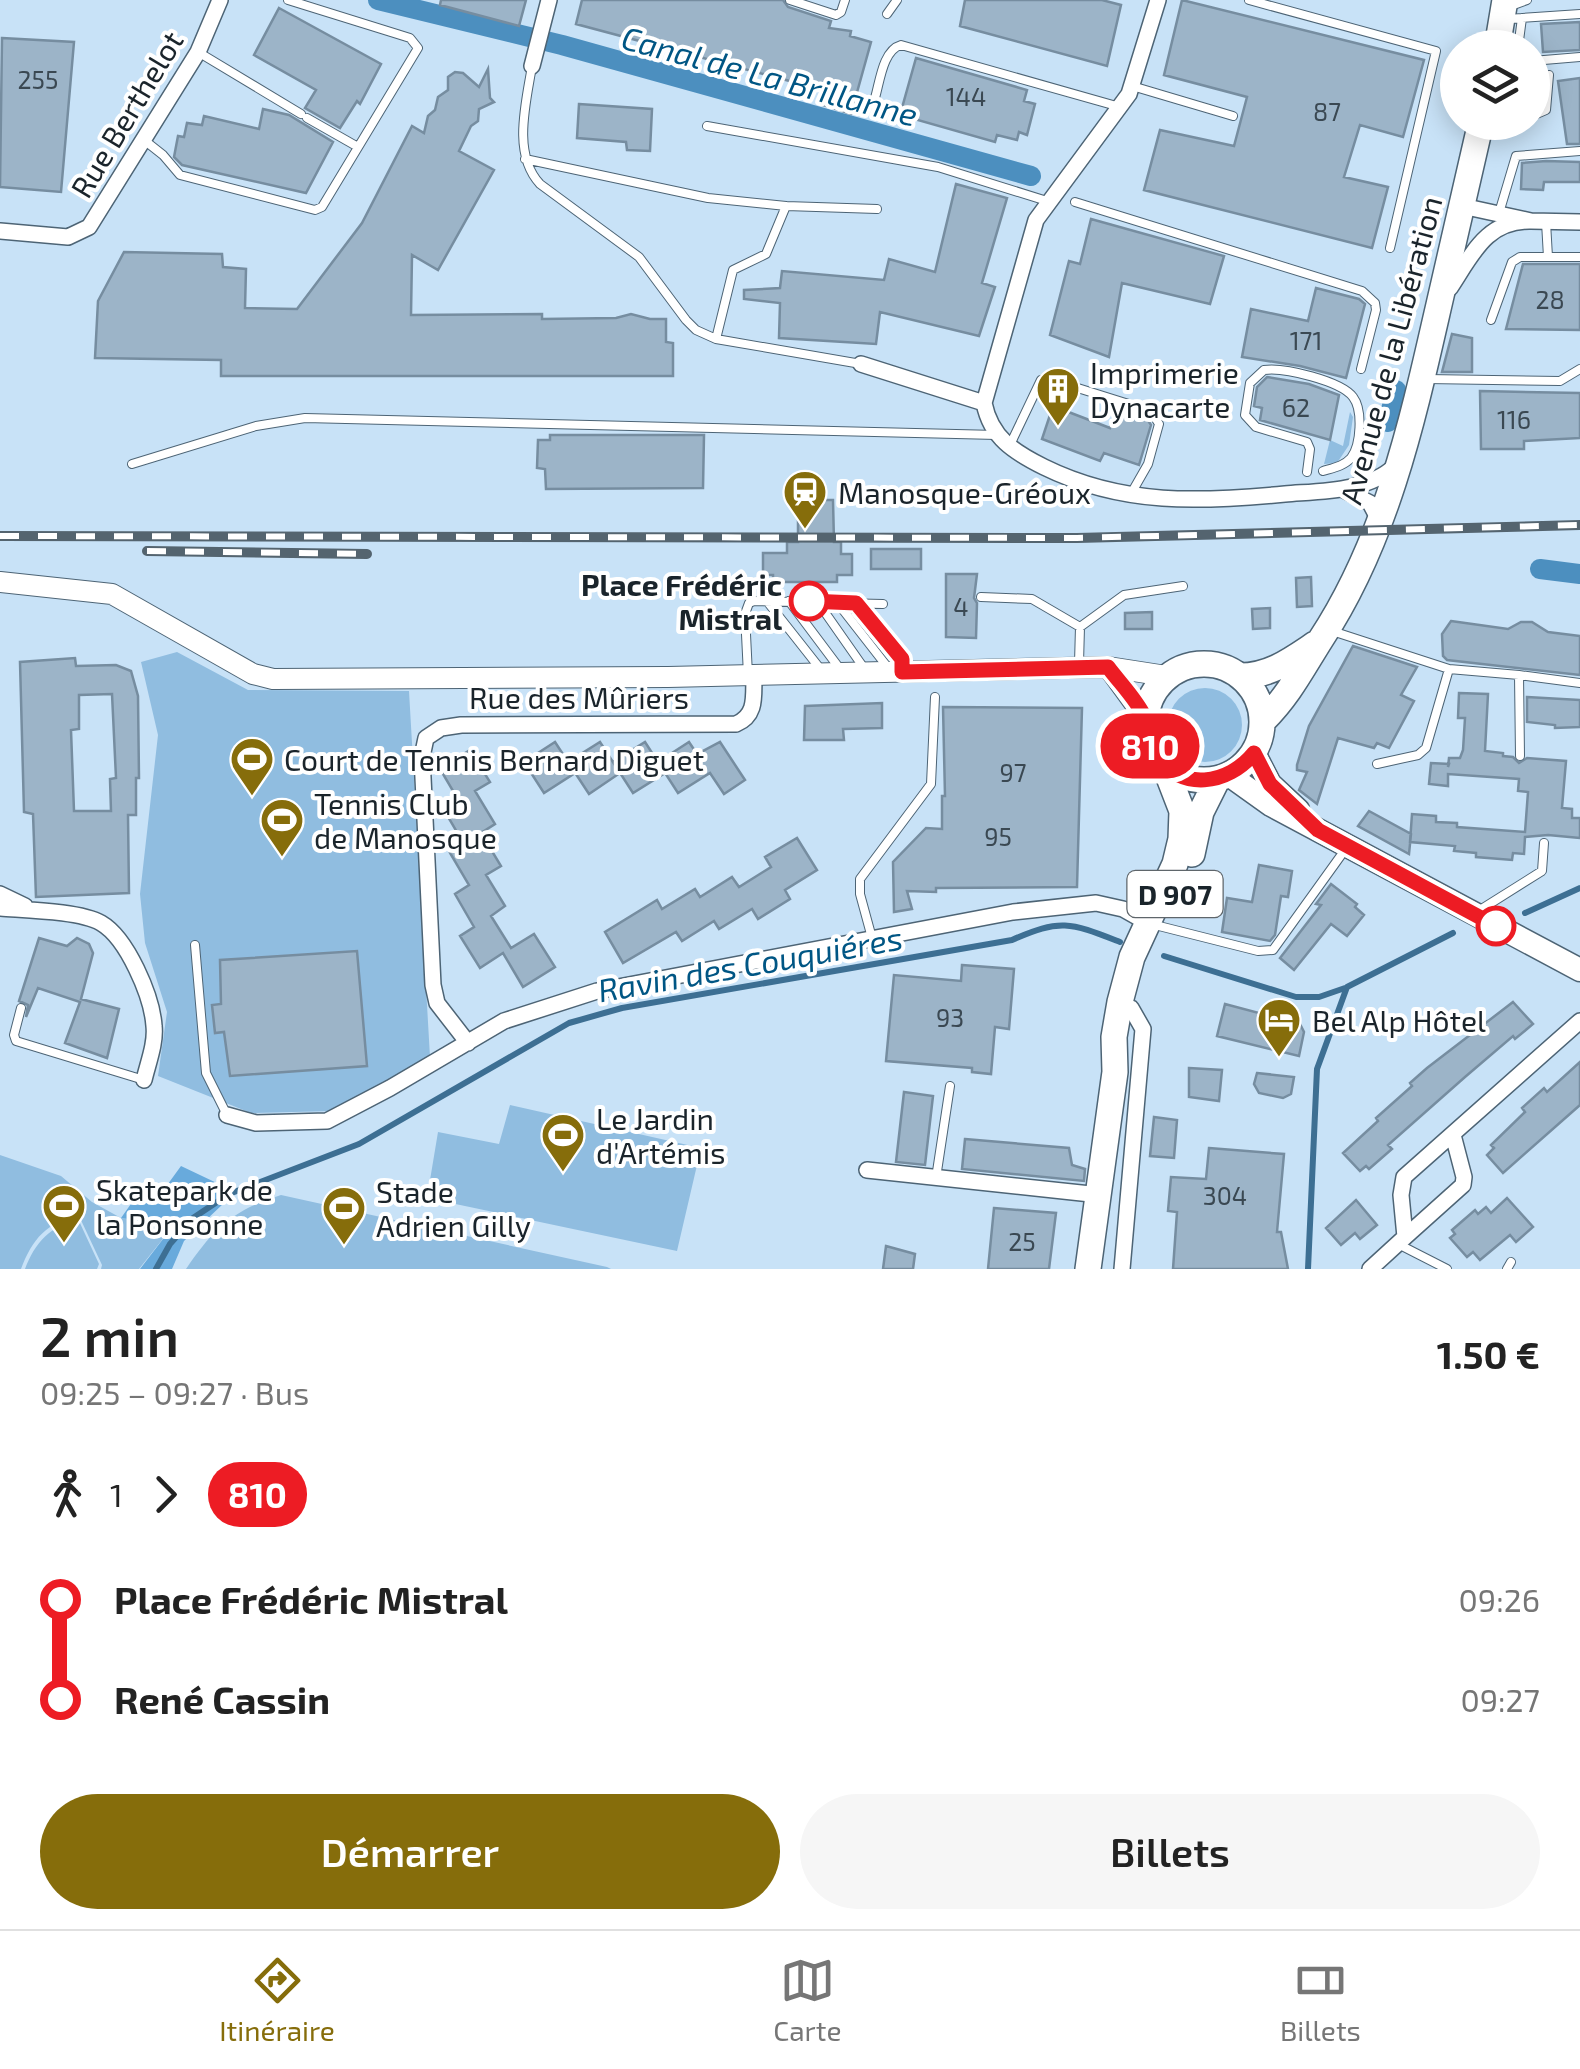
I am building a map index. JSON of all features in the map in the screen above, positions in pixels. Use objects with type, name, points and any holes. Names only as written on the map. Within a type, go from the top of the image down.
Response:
[{"type":"main road","name":"Avenue de la Libération","points":[[1264,720],[1293,689],[1324,636],[1354,582],[1380,521],[1422,380],[1477,140]]},
{"type":"main road","name":"Avenue de la Libération","points":[[1240,676],[1277,669],[1324,636]]},
{"type":"main road","points":[[1199,664],[1221,666],[1240,676],[1257,698],[1264,720],[1254,753],[1243,766],[1223,778],[1199,781],[1181,777],[1166,767],[1146,736],[1145,718],[1150,699],[1166,676],[1199,664]]},
{"type":"main road","points":[[1254,753],[1270,784],[1318,830]]},
{"type":"main road","name":"D 907","points":[[1088,1269],[1116,1072],[1152,924],[1181,839],[1182,811],[1166,767]]},
{"type":"main road","points":[[1223,778],[1580,970]]},
{"type":"main road","name":"D 907","points":[[1116,1072],[1114,1036],[1132,956],[1194,850],[1200,812],[1223,778]]},
{"type":"street","name":"Rue Berthelot","points":[[0,231],[62,237],[82,233],[92,223],[198,52],[220,0]]},
{"type":"street","points":[[532,66],[548,0]]},
{"type":"street","points":[[1156,0],[1132,86],[1036,220],[984,403],[1003,441],[1060,474],[1129,496],[1209,501],[1342,488],[1378,477],[1401,459]]},
{"type":"street","points":[[1462,206],[1539,221]]},
{"type":"street","points":[[1439,304],[1488,235],[1508,222],[1580,222]]},
{"type":"street","points":[[860,364],[984,403]]},
{"type":"street","points":[[1342,488],[1370,503],[1380,521]]},
{"type":"street","points":[[0,582],[112,594],[252,674],[273,679],[1108,667],[1166,676]]},
{"type":"street","points":[[1108,667],[1145,718]]},
{"type":"street","name":"Rue des Mûriers","points":[[468,1043],[441,1009],[434,992],[422,757],[426,738],[441,728],[461,725],[736,724],[751,712],[751,675]]},
{"type":"street","points":[[0,894],[33,910]]},
{"type":"street","points":[[228,1115],[256,1124],[327,1121],[515,1016],[597,991],[1014,912],[1075,904],[1112,905],[1152,924]]},
{"type":"street","points":[[0,908],[99,922],[123,943],[155,1028],[144,1080]]},
{"type":"street","points":[[1122,1269],[1143,1030],[1132,1008]]},
{"type":"street","points":[[1402,1240],[1403,1180],[1580,1021]]},
{"type":"street","points":[[1370,1269],[1462,1185],[1464,1177],[1453,1135]]},
{"type":"street","points":[[868,1170],[1100,1195]]},
{"type":"lane","points":[[144,140],[180,176],[315,210],[324,203],[416,52],[417,44],[410,38],[288,0]]},
{"type":"lane","points":[[790,0],[836,15],[845,0]]},
{"type":"lane","points":[[887,14],[897,0]]},
{"type":"lane","points":[[1249,0],[1436,51],[1390,248]]},
{"type":"lane","points":[[1512,9],[1580,14]]},
{"type":"lane","points":[[875,98],[889,53],[901,45],[1120,107]]},
{"type":"lane","points":[[198,52],[358,147]]},
{"type":"lane","points":[[1550,60],[1580,57]]},
{"type":"lane","points":[[532,66],[523,144],[525,159],[540,184],[640,257],[696,330],[716,338],[860,364]]},
{"type":"lane","points":[[1132,86],[1233,116]]},
{"type":"lane","points":[[707,126],[919,163],[1047,202]]},
{"type":"lane","points":[[1499,213],[1516,156],[1580,151]]},
{"type":"lane","points":[[525,159],[708,198],[877,209]]},
{"type":"lane","points":[[1075,202],[1362,291],[1374,302],[1376,310],[1362,370]]},
{"type":"lane","points":[[716,338],[733,270],[766,254],[786,206]]},
{"type":"lane","points":[[1539,221],[1548,257]]},
{"type":"lane","points":[[1492,320],[1512,262],[1520,258],[1580,257]]},
{"type":"lane","points":[[1307,472],[1307,442],[1256,427],[1246,415],[1250,383],[1264,370],[1287,371],[1327,382],[1344,388],[1356,401],[1356,448],[1345,464],[1323,472]]},
{"type":"lane","points":[[1422,380],[1560,381],[1580,370]]},
{"type":"lane","points":[[132,464],[256,426],[305,418],[1003,441],[1041,380],[1049,379],[1151,411],[1159,424],[1148,464],[1129,496]]},
{"type":"lane","points":[[1080,626],[1124,595],[1183,586]]},
{"type":"lane","points":[[982,596],[1032,600],[1080,626]]},
{"type":"lane","points":[[751,675],[746,607],[754,600],[884,604]]},
{"type":"lane","points":[[766,600],[790,634],[832,672]]},
{"type":"lane","points":[[789,601],[832,672]]},
{"type":"lane","points":[[817,601],[867,672]]},
{"type":"lane","points":[[836,601],[897,672],[902,659],[856,603]]},
{"type":"lane","points":[[1079,668],[1080,626]]},
{"type":"lane","points":[[1324,636],[1430,660],[1449,669],[1580,683]]},
{"type":"lane","points":[[1377,764],[1418,754],[1426,748],[1449,669]]},
{"type":"lane","points":[[1518,675],[1520,756]]},
{"type":"lane","points":[[872,938],[860,879],[931,784],[935,698]]},
{"type":"lane","points":[[1466,910],[1542,871],[1544,844]]},
{"type":"lane","points":[[1152,924],[1258,951],[1272,950],[1348,845]]},
{"type":"lane","points":[[195,945],[205,1066],[228,1115]]},
{"type":"lane","points":[[20,1008],[16,1041],[144,1080]]},
{"type":"lane","points":[[936,1178],[950,1086]]},
{"type":"lane","points":[[1402,1240],[1447,1269]]},
{"type":"shaded area","points":[[1350,412],[1353,417],[1349,445],[1337,463],[1324,464],[1330,440],[1343,446]]},
{"type":"shaded area","name":"Tennis Club de Manosque","points":[[177,652],[248,690],[409,691],[430,1057],[333,1111],[251,1113],[158,1076],[167,1012],[145,943],[140,894],[158,735],[141,662]]},
{"type":"shaded area","points":[[1205,688],[1231,699],[1242,725],[1231,751],[1205,762],[1179,751],[1168,725],[1179,699]]},
{"type":"shaded area","name":"Le Jardin d'Artémis","points":[[510,1105],[701,1148],[677,1251],[427,1198],[438,1132],[499,1144]]},
{"type":"shaded area","points":[[0,1155],[61,1176],[92,1202],[121,1218],[173,1226],[139,1269],[101,1269],[80,1218],[58,1223],[42,1233],[21,1269],[0,1269]]},
{"type":"shaded area","points":[[181,1166],[221,1185],[224,1203],[184,1241],[172,1269],[140,1269],[173,1226],[121,1218],[140,1191],[165,1188]]},
{"type":"shaded area","points":[[281,1195],[611,1269],[186,1269],[226,1222]]},
{"type":"shaded area","name":"Skatepark de la Ponsonne","points":[[79,1221],[99,1264],[97,1269],[25,1269],[45,1237]]},
{"type":"building","points":[[441,0],[526,0],[519,26],[440,5]]},
{"type":"building","points":[[582,0],[783,0],[788,7],[831,21],[829,28],[851,31],[850,36],[871,42],[851,114],[823,105],[827,91],[576,24]]},
{"type":"building","points":[[965,0],[1102,0],[1121,5],[1107,66],[960,26]]},
{"type":"building","points":[[1182,0],[1424,60],[1403,137],[1360,125],[1344,177],[1388,187],[1372,248],[1144,190],[1160,130],[1234,146],[1247,97],[1164,75]]},
{"type":"building","points":[[279,8],[381,64],[360,104],[357,101],[340,128],[305,108],[316,90],[254,55]]},
{"type":"building","points":[[1580,22],[1580,50],[1550,52],[1550,30],[1541,30],[1541,24]]},
{"type":"building","points":[[2,38],[74,42],[61,192],[0,187]]},
{"type":"building","points":[[916,58],[1027,90],[1024,101],[1035,104],[1027,135],[1019,132],[1017,140],[997,135],[995,142],[900,115]]},
{"type":"building","points":[[488,69],[490,98],[494,102],[479,109],[478,121],[471,126],[459,151],[494,170],[438,270],[412,255],[411,315],[542,314],[542,319],[616,318],[631,314],[666,319],[666,342],[673,343],[673,376],[221,376],[221,360],[95,358],[98,301],[124,252],[222,254],[223,267],[246,269],[245,308],[297,309],[362,223],[412,126],[424,133],[438,97],[448,90],[448,77],[455,72],[463,73],[479,87]]},
{"type":"building","points":[[1580,78],[1580,144],[1567,144],[1558,81]]},
{"type":"building","points":[[579,104],[652,109],[650,151],[627,150],[626,142],[577,138]]},
{"type":"building","points":[[263,109],[289,115],[333,142],[306,193],[182,165],[174,157],[178,136],[184,137],[187,123],[202,125],[204,116],[259,129]]},
{"type":"building","points":[[1580,162],[1580,182],[1544,182],[1543,190],[1521,189],[1522,163]]},
{"type":"building","points":[[956,184],[1007,198],[982,283],[995,287],[979,336],[880,312],[876,344],[779,338],[780,303],[744,299],[744,290],[780,288],[782,271],[884,280],[889,259],[935,272]]},
{"type":"building","points":[[1091,219],[1224,256],[1210,304],[1122,283],[1109,357],[1050,335],[1069,261],[1080,264]]},
{"type":"building","points":[[1523,264],[1580,264],[1580,330],[1506,329]]},
{"type":"building","points":[[1316,288],[1365,304],[1346,378],[1242,357],[1251,309],[1308,321]]},
{"type":"building","points":[[1452,334],[1472,338],[1472,372],[1442,372]]},
{"type":"building","points":[[1267,377],[1309,384],[1339,395],[1330,440],[1260,420],[1262,408],[1254,406],[1257,387]]},
{"type":"building","points":[[1480,391],[1580,393],[1580,438],[1524,441],[1524,449],[1481,449]]},
{"type":"building","points":[[1053,406],[1110,428],[1117,408],[1146,417],[1151,425],[1139,465],[1104,453],[1100,461],[1042,439]]},
{"type":"building","points":[[550,435],[704,435],[703,488],[546,489],[545,469],[537,468],[538,440],[550,440]]},
{"type":"building","points":[[798,500],[833,500],[834,542],[841,542],[841,554],[852,554],[852,575],[837,575],[837,582],[773,582],[773,575],[763,575],[763,553],[787,553],[787,542],[798,542]]},
{"type":"building","points":[[871,549],[921,549],[921,569],[871,569]]},
{"type":"building","points":[[946,574],[977,574],[976,638],[946,637]]},
{"type":"building","points":[[1311,577],[1312,606],[1297,607],[1296,578]]},
{"type":"building","points":[[1270,608],[1270,628],[1253,629],[1252,609]]},
{"type":"building","points":[[1152,612],[1152,629],[1125,629],[1125,613]]},
{"type":"building","points":[[1451,621],[1508,629],[1521,622],[1532,622],[1548,632],[1580,636],[1580,675],[1447,660],[1443,656],[1442,634]]},
{"type":"building","points":[[1353,646],[1417,667],[1401,695],[1414,701],[1389,748],[1338,738],[1317,804],[1299,790],[1307,772],[1297,770],[1297,765],[1309,726]]},
{"type":"building","points":[[75,658],[76,666],[116,665],[131,671],[138,696],[139,778],[136,815],[128,815],[129,893],[36,897],[33,814],[24,812],[20,662]],"holes":[[[112,694],[116,778],[110,779],[111,811],[74,811],[71,730],[79,729],[79,695]]]},
{"type":"building","points":[[1459,693],[1488,694],[1485,751],[1503,753],[1519,763],[1527,758],[1566,761],[1562,808],[1572,809],[1572,818],[1580,818],[1580,838],[1525,837],[1524,854],[1513,853],[1512,860],[1476,857],[1476,853],[1454,851],[1455,846],[1410,842],[1412,814],[1436,816],[1436,822],[1457,823],[1457,827],[1525,832],[1528,792],[1518,791],[1519,779],[1448,774],[1448,786],[1429,784],[1431,763],[1448,764],[1449,758],[1460,758],[1463,750],[1465,718],[1458,718]]},
{"type":"building","points":[[1527,697],[1580,700],[1580,727],[1555,728],[1527,722]]},
{"type":"building","points":[[882,703],[882,728],[843,729],[844,740],[804,740],[805,706]]},
{"type":"building","points":[[943,707],[1082,708],[1077,887],[907,891],[912,909],[894,912],[893,862],[926,828],[942,829]]},
{"type":"building","points":[[555,742],[568,762],[600,742],[620,773],[589,794],[570,765],[575,773],[544,793],[524,762]]},
{"type":"building","points":[[645,742],[665,773],[633,793],[613,762]]},
{"type":"building","points":[[689,742],[697,754],[720,742],[745,780],[724,794],[710,773],[678,793],[658,762]]},
{"type":"building","points":[[470,750],[490,782],[475,791],[495,824],[481,833],[501,866],[486,875],[505,906],[491,916],[511,948],[534,934],[555,967],[523,987],[503,953],[480,968],[460,936],[474,927],[455,894],[469,885],[450,853],[464,844],[444,810],[459,801],[440,769]]},
{"type":"building","points":[[1369,811],[1411,834],[1409,854],[1358,826]]},
{"type":"building","points":[[797,838],[817,870],[785,890],[790,899],[758,919],[752,909],[719,929],[714,921],[682,941],[676,932],[623,963],[605,932],[657,900],[662,909],[695,889],[700,897],[732,877],[739,887],[771,867],[765,857]]},
{"type":"building","points":[[1259,865],[1292,871],[1288,897],[1281,896],[1275,935],[1270,941],[1222,932],[1227,898],[1252,902]]},
{"type":"building","points":[[1331,884],[1357,904],[1355,907],[1364,915],[1347,936],[1331,924],[1294,970],[1280,958],[1321,905],[1316,904]]},
{"type":"building","points":[[39,938],[67,946],[77,938],[89,944],[93,953],[81,999],[119,1009],[107,1058],[65,1043],[80,1002],[38,988],[26,1017],[28,1005],[19,1001]]},
{"type":"building","points":[[357,951],[367,1066],[230,1076],[224,1032],[215,1033],[212,1005],[221,1004],[220,960]]},
{"type":"building","points":[[962,965],[1014,969],[1009,1029],[995,1027],[991,1074],[972,1072],[972,1068],[886,1061],[894,975],[961,981]]},
{"type":"building","points":[[1513,1002],[1533,1024],[1515,1039],[1513,1036],[1388,1145],[1392,1149],[1369,1169],[1366,1166],[1360,1171],[1343,1153],[1412,1086],[1410,1083]]},
{"type":"building","points":[[1225,1004],[1300,1024],[1304,1032],[1299,1056],[1217,1036]]},
{"type":"building","points":[[1580,1062],[1580,1105],[1503,1173],[1487,1155],[1494,1148],[1491,1145],[1525,1112],[1522,1108]]},
{"type":"building","points":[[1189,1068],[1222,1070],[1219,1101],[1189,1097]]},
{"type":"building","points":[[1257,1073],[1294,1077],[1291,1094],[1283,1098],[1259,1093],[1254,1084]]},
{"type":"building","points":[[904,1092],[933,1096],[925,1165],[896,1162]]},
{"type":"building","points":[[1154,1117],[1177,1120],[1174,1158],[1150,1156]]},
{"type":"building","points":[[965,1139],[1069,1148],[1072,1165],[1085,1169],[1084,1181],[962,1169]]},
{"type":"building","points":[[1209,1148],[1284,1154],[1277,1232],[1281,1232],[1288,1269],[1173,1269],[1177,1212],[1168,1211],[1171,1177],[1206,1179]]},
{"type":"building","points":[[1507,1198],[1533,1227],[1516,1242],[1510,1235],[1480,1260],[1473,1252],[1467,1257],[1450,1238],[1455,1234],[1452,1230],[1475,1210],[1478,1214],[1486,1207],[1491,1213]]},
{"type":"building","points":[[1356,1200],[1377,1225],[1360,1239],[1355,1233],[1341,1245],[1326,1228]]},
{"type":"building","points":[[994,1208],[1056,1213],[1049,1269],[988,1269]]},
{"type":"building","points":[[886,1246],[915,1254],[913,1269],[883,1269]]},
{"type":"waterway","name":"Canal de La Brillanne","points":[[378,0],[562,45],[1031,176]]},
{"type":"waterway","name":"Canal de La Brillanne","points":[[1388,422],[1396,390]]},
{"type":"waterway","name":"Canal de La Brillanne","points":[[1540,569],[1580,574]]},
{"type":"waterway","points":[[1525,913],[1580,888]]},
{"type":"waterway","name":"Ravin des Couquiéres","points":[[156,1269],[170,1244],[193,1218],[229,1194],[359,1144],[569,1023],[622,1008],[1012,940],[1055,926],[1077,927],[1120,942]]},
{"type":"waterway","points":[[1308,1269],[1317,1069],[1347,987],[1453,933]]},
{"type":"waterway","name":"Ravin des Couquiéres","points":[[1164,956],[1296,997],[1319,997],[1345,988]]},
{"type":"railway","points":[[0,536],[1077,538],[1580,525]]},
{"type":"railway","points":[[147,551],[367,554]]},
{"type":"bus line","name":"810","points":[[809,601],[856,603],[902,659],[902,672],[1108,667],[1145,718],[1146,736],[1166,767],[1181,777],[1217,780],[1243,766],[1254,753],[1270,784],[1318,830],[1496,926]]},
{"type":"place","name":"Imprimerie Dynacarte","points":[[1058,427]]},
{"type":"place","name":"Manosque-Gréoux","points":[[805,530]]},
{"type":"place","name":"Place Frédéric Mistral","points":[[809,601]]},
{"type":"place","name":"Court de Tennis Bernard Diguet","points":[[252,797]]},
{"type":"place","name":"Tennis Club de Manosque","points":[[282,858]]},
{"type":"place","name":"Bel Alp Hôtel","points":[[1279,1058]]},
{"type":"place","name":"Le Jardin d'Artémis","points":[[563,1173]]},
{"type":"place","name":"Skatepark de la Ponsonne","points":[[64,1244]]},
{"type":"place","name":"Stade Adrien Gilly","points":[[344,1246]]}]
